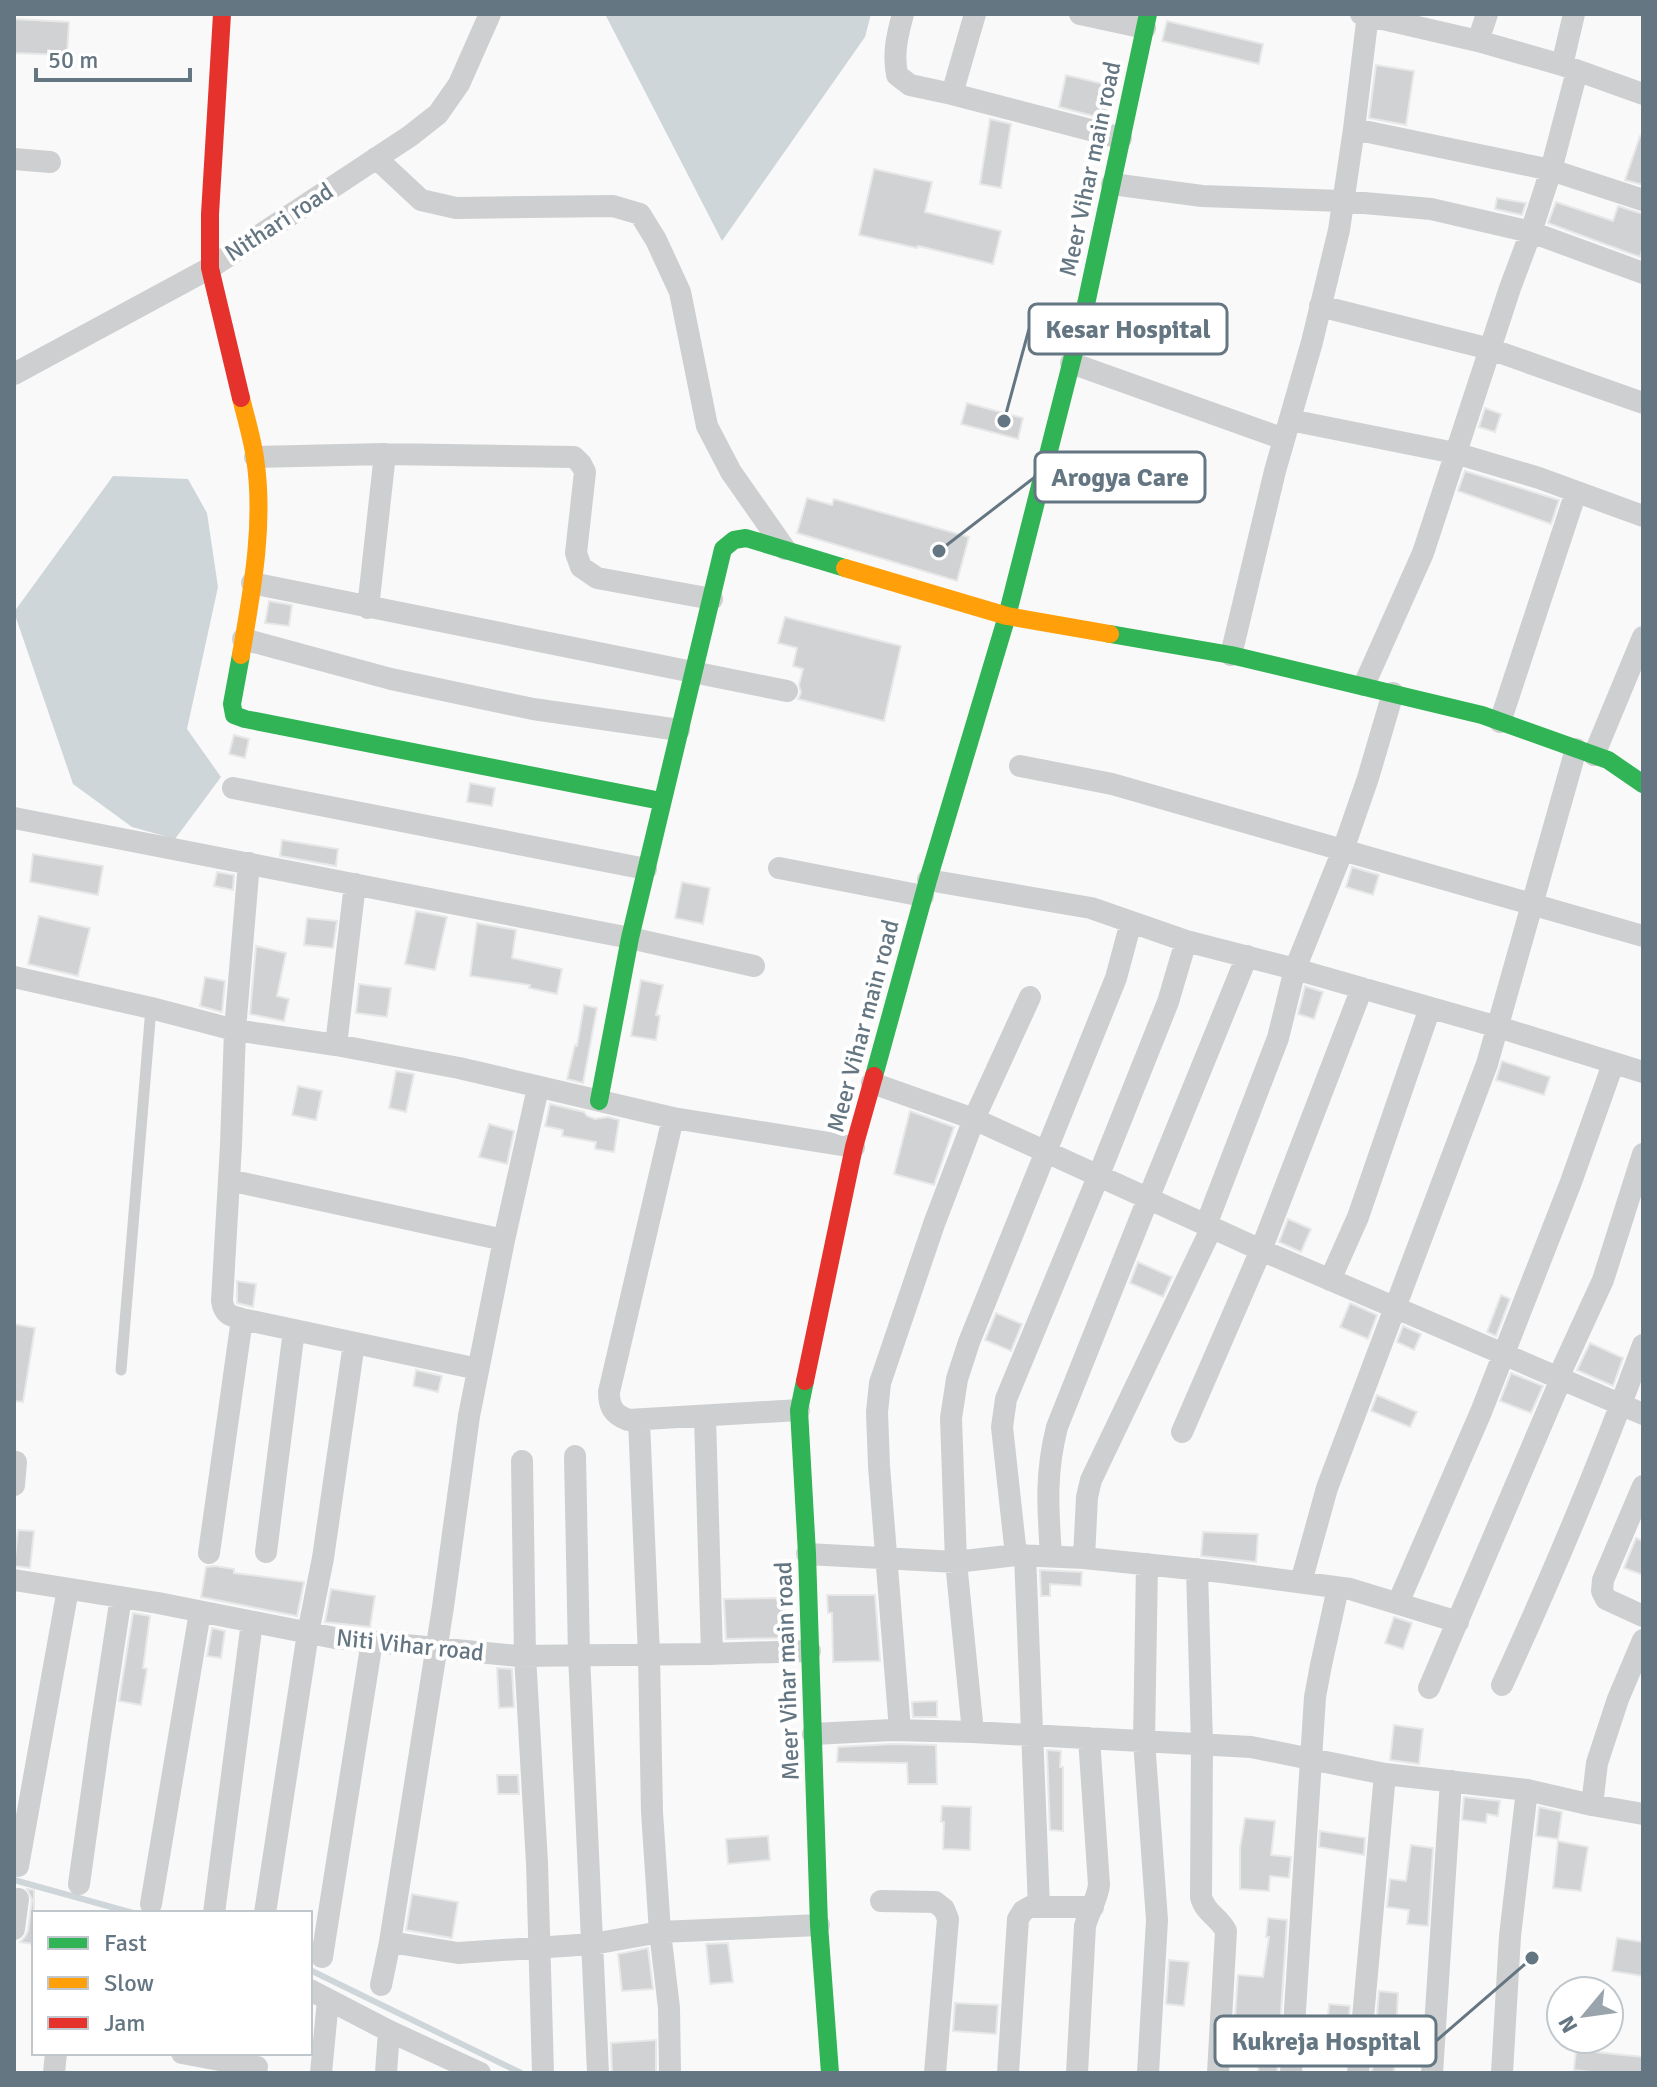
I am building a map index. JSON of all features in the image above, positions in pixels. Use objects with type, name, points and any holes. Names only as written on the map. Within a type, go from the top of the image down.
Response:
[{"type":"street","points":[[222,14],[210,214],[210,268],[258,481],[252,583],[232,704],[234,715],[661,801]]},
{"type":"street","name":"Nithari road","points":[[14,374],[210,268],[410,136],[438,114],[459,84],[490,14]]},
{"type":"street","points":[[903,14],[894,58],[897,75],[910,85],[1121,138]]},
{"type":"street","points":[[952,94],[975,14]]},
{"type":"street","points":[[1080,14],[1146,21]]},
{"type":"street","points":[[1478,41],[1487,14]]},
{"type":"street","points":[[1364,685],[1423,553],[1551,170],[1569,68],[1574,14]]},
{"type":"street","points":[[1231,655],[1339,230],[1366,15],[1478,41],[1643,94]]},
{"type":"street","name":"Meer Vihar main road","points":[[830,2073],[819,1925],[807,1554],[799,1410],[854,1147],[925,888],[1007,616],[1085,309],[1146,21]]},
{"type":"street","points":[[1354,129],[1551,170],[1643,200]]},
{"type":"street","points":[[376,158],[421,200],[456,208],[613,206],[640,214],[680,292],[707,426],[731,472],[785,549]]},
{"type":"street","points":[[14,159],[50,162]]},
{"type":"street","points":[[1112,184],[1202,196],[1342,201],[1431,209],[1531,232],[1643,273]]},
{"type":"street","points":[[1320,306],[1490,349],[1643,403]]},
{"type":"street","points":[[1071,363],[1287,430],[1455,453],[1539,478],[1643,516]]},
{"type":"street","points":[[255,457],[385,454],[574,457],[585,472],[576,553],[581,567],[597,578],[712,599]]},
{"type":"street","points":[[368,608],[385,454]]},
{"type":"street","points":[[1500,722],[1576,492]]},
{"type":"street","points":[[599,1101],[630,938],[661,801],[723,549],[734,540],[746,538],[1007,616],[1231,655],[1482,715],[1608,760],[1643,784]]},
{"type":"street","points":[[252,583],[787,691]]},
{"type":"street","points":[[1301,1582],[1327,1488],[1487,1064],[1532,905],[1585,752],[1643,637]]},
{"type":"street","points":[[243,639],[391,679],[533,709],[679,730]]},
{"type":"street","points":[[1084,1558],[1087,1497],[1091,1480],[1209,1226],[1278,1038],[1295,969],[1343,850],[1393,693]]},
{"type":"street","points":[[1020,766],[1112,784],[1643,936]]},
{"type":"street","points":[[233,788],[646,869]]},
{"type":"street","points":[[14,818],[630,938],[754,966]]},
{"type":"street","points":[[249,863],[235,1030],[224,1311],[242,1319],[478,1369]]},
{"type":"street","points":[[779,868],[1091,908],[1186,941],[1362,988],[1643,1072]]},
{"type":"street","points":[[336,1045],[355,884]]},
{"type":"street","points":[[973,1732],[956,1562],[951,1418],[957,1379],[969,1342],[1116,978],[1131,922]]},
{"type":"street","points":[[1039,1907],[1020,1555],[1002,1427],[1006,1399],[1168,1002],[1186,941]]},
{"type":"street","points":[[1051,1556],[1047,1483],[1057,1427],[1247,956]]},
{"type":"street","points":[[14,977],[235,1030],[459,1068],[673,1118],[854,1147]]},
{"type":"street","points":[[1182,1432],[1261,1250],[1362,988]]},
{"type":"street","points":[[900,1730],[879,1466],[877,1412],[880,1383],[934,1224],[974,1119],[1030,997]]},
{"type":"street","points":[[1330,1280],[1358,1217],[1430,1008]]},
{"type":"street","points":[[1398,1603],[1471,1437],[1571,1182],[1613,1064]]},
{"type":"street","points":[[872,1083],[974,1119],[1261,1250],[1643,1414]]},
{"type":"street","points":[[381,1985],[436,1648],[469,1416],[538,1088]]},
{"type":"street","points":[[673,1118],[609,1392],[609,1404],[616,1415],[639,1421],[799,1410]]},
{"type":"street","points":[[1429,1688],[1603,1280],[1643,1154]]},
{"type":"street","points":[[229,1180],[504,1240]]},
{"type":"street","points":[[209,1553],[242,1319]]},
{"type":"street","points":[[266,1552],[294,1330]]},
{"type":"street","points":[[265,1911],[308,1633],[323,1558],[354,1343]]},
{"type":"street","points":[[1502,1685],[1621,1405],[1643,1345]]},
{"type":"street","points":[[705,1417],[712,1654]]},
{"type":"street","points":[[639,1421],[652,1812],[669,2008],[670,2073]]},
{"type":"street","points":[[575,1456],[579,1655],[598,2073]]},
{"type":"street","points":[[522,1461],[525,1656],[540,1947],[543,2073]]},
{"type":"street","points":[[14,1485],[16,1462]]},
{"type":"street","points":[[1643,1486],[1603,1580],[1602,1591],[1606,1599],[1643,1616]]},
{"type":"street","points":[[807,1554],[956,1562],[1020,1555],[1051,1556],[1197,1569],[1338,1588],[1458,1622]]},
{"type":"street","points":[[1147,1564],[1144,1741],[1157,1920],[1148,2073]]},
{"type":"street","points":[[1197,1569],[1202,1744],[1201,1897],[1203,1906],[1221,1922],[1226,1931],[1218,2073]]},
{"type":"street","name":"Niti Vihar road","points":[[14,1580],[335,1638],[525,1656],[810,1651]]},
{"type":"street","points":[[1291,2073],[1319,1676],[1338,1588]]},
{"type":"street","points":[[18,1866],[68,1589]]},
{"type":"street","points":[[79,1884],[121,1597]]},
{"type":"street","points":[[151,1904],[200,1612]]},
{"type":"street","points":[[214,1911],[252,1622]]},
{"type":"street","points":[[1592,1805],[1597,1763],[1618,1699],[1643,1640]]},
{"type":"street","points":[[322,1957],[372,1641]]},
{"type":"street","points":[[813,1734],[900,1730],[973,1732],[1251,1747],[1385,1774],[1527,1790],[1643,1814]]},
{"type":"street","points":[[1077,2073],[1085,1926],[1098,1899],[1099,1885],[1089,1738]]},
{"type":"street","points":[[1358,2073],[1385,1774]]},
{"type":"street","points":[[1432,2073],[1451,1781]]},
{"type":"street","points":[[1502,2073],[1510,1936],[1527,1790]]},
{"type":"street","points":[[14,1929],[18,1899]]},
{"type":"street","points":[[881,1901],[935,1902],[944,1909],[948,1919],[935,2073]]},
{"type":"street","points":[[1008,2073],[1018,1919],[1030,1907],[1093,1907]]},
{"type":"street","points":[[390,1942],[458,1953],[593,1944],[660,1932],[819,1925]]},
{"type":"street","points":[[321,2073],[319,1995],[466,2070]]},
{"type":"street","points":[[386,2073],[389,2031]]},
{"type":"street","points":[[196,2055],[257,2064]]},
{"type":"lane","points":[[121,1370],[151,1008]]},
{"type":"shaded area","points":[[605,14],[871,14],[865,37],[722,241]]},
{"type":"shaded area","points":[[113,476],[188,479],[207,513],[218,587],[187,729],[221,777],[175,839],[132,827],[73,784],[14,612]]},
{"type":"building","points":[[14,19],[69,22],[67,55],[14,53]]},
{"type":"building","points":[[1167,21],[1263,44],[1259,64],[1162,41]]},
{"type":"building","points":[[1376,65],[1414,71],[1406,125],[1369,118]]},
{"type":"building","points":[[1066,75],[1112,86],[1105,119],[1059,107]]},
{"type":"building","points":[[990,119],[1011,124],[1001,188],[980,184]]},
{"type":"building","points":[[1640,136],[1643,137],[1643,185],[1625,180]]},
{"type":"building","points":[[874,169],[932,182],[925,212],[1001,231],[993,264],[859,235]]},
{"type":"building","points":[[1497,198],[1526,203],[1522,215],[1495,209]]},
{"type":"building","points":[[1556,202],[1613,221],[1618,206],[1643,214],[1640,257],[1548,223]]},
{"type":"building","points":[[967,403],[1023,418],[1018,439],[961,424]]},
{"type":"building","points":[[1485,408],[1501,414],[1495,432],[1479,427]]},
{"type":"building","points":[[1465,471],[1559,500],[1551,524],[1458,491]]},
{"type":"building","points":[[807,498],[832,505],[834,499],[969,537],[957,581],[797,533]]},
{"type":"building","points":[[269,601],[292,605],[289,626],[265,623]]},
{"type":"building","points":[[785,617],[901,646],[884,721],[798,699],[803,669],[793,666],[797,648],[778,643]]},
{"type":"building","points":[[234,735],[249,739],[245,758],[229,754]]},
{"type":"building","points":[[470,783],[495,788],[492,806],[467,802]]},
{"type":"building","points":[[282,840],[338,849],[336,866],[280,856]]},
{"type":"building","points":[[33,854],[103,866],[98,895],[30,882]]},
{"type":"building","points":[[1352,867],[1379,875],[1373,895],[1346,887]]},
{"type":"building","points":[[217,872],[234,875],[233,890],[214,886]]},
{"type":"building","points":[[682,882],[710,888],[703,924],[675,918]]},
{"type":"building","points":[[416,911],[447,917],[435,970],[405,964]]},
{"type":"building","points":[[39,916],[90,928],[78,976],[28,964]]},
{"type":"building","points":[[307,918],[337,921],[333,948],[304,945]]},
{"type":"building","points":[[477,923],[516,930],[512,958],[562,969],[557,994],[529,988],[530,985],[470,976]]},
{"type":"building","points":[[256,946],[286,953],[277,996],[289,999],[284,1021],[250,1014]]},
{"type":"building","points":[[205,977],[225,981],[222,1012],[200,1006]]},
{"type":"building","points":[[641,980],[663,985],[656,1015],[660,1016],[656,1040],[631,1036]]},
{"type":"building","points":[[359,984],[391,988],[387,1017],[356,1013]]},
{"type":"building","points":[[1305,986],[1323,992],[1314,1019],[1298,1014]]},
{"type":"building","points":[[584,1005],[597,1008],[583,1083],[567,1079]]},
{"type":"building","points":[[1502,1061],[1550,1077],[1544,1095],[1496,1080]]},
{"type":"building","points":[[396,1071],[414,1074],[406,1112],[389,1108]]},
{"type":"building","points":[[298,1086],[322,1091],[316,1120],[292,1115]]},
{"type":"building","points":[[550,1104],[584,1112],[595,1119],[608,1117],[619,1120],[614,1152],[595,1149],[596,1142],[562,1136],[563,1130],[545,1126]]},
{"type":"building","points":[[910,1111],[954,1127],[934,1185],[894,1174]]},
{"type":"building","points":[[489,1124],[514,1131],[507,1164],[479,1157]]},
{"type":"building","points":[[1288,1219],[1311,1229],[1301,1252],[1279,1242]]},
{"type":"building","points":[[1138,1262],[1172,1277],[1163,1297],[1130,1283]]},
{"type":"building","points":[[237,1281],[256,1284],[253,1307],[237,1303]]},
{"type":"building","points":[[1501,1295],[1510,1299],[1496,1336],[1487,1332]]},
{"type":"building","points":[[1350,1303],[1377,1315],[1368,1339],[1340,1327]]},
{"type":"building","points":[[996,1313],[1022,1324],[1011,1351],[985,1340]]},
{"type":"building","points":[[14,1324],[35,1328],[23,1402],[14,1401]]},
{"type":"building","points":[[1403,1326],[1421,1334],[1414,1350],[1397,1342]]},
{"type":"building","points":[[1590,1343],[1623,1358],[1613,1386],[1577,1370]]},
{"type":"building","points":[[416,1370],[442,1376],[438,1392],[413,1386]]},
{"type":"building","points":[[1511,1373],[1543,1386],[1531,1413],[1500,1401]]},
{"type":"building","points":[[1377,1395],[1417,1412],[1410,1427],[1371,1411]]},
{"type":"building","points":[[18,1530],[34,1531],[30,1568],[14,1566]]},
{"type":"building","points":[[1203,1532],[1258,1534],[1256,1562],[1201,1556]]},
{"type":"building","points":[[1636,1538],[1643,1541],[1643,1575],[1624,1568]]},
{"type":"building","points":[[206,1567],[234,1569],[234,1573],[304,1582],[297,1616],[201,1597]]},
{"type":"building","points":[[1040,1570],[1082,1572],[1081,1586],[1050,1584],[1050,1596],[1041,1596]]},
{"type":"building","points":[[331,1589],[375,1596],[370,1627],[325,1622]]},
{"type":"building","points":[[827,1595],[875,1595],[880,1661],[833,1662],[832,1613],[828,1613]]},
{"type":"building","points":[[784,1598],[785,1638],[726,1639],[724,1599]]},
{"type":"building","points":[[133,1613],[150,1616],[141,1705],[119,1701]]},
{"type":"building","points":[[1394,1617],[1412,1623],[1403,1649],[1385,1643]]},
{"type":"building","points":[[212,1628],[225,1631],[221,1658],[207,1656]]},
{"type":"building","points":[[497,1668],[512,1669],[514,1707],[499,1708]]},
{"type":"building","points":[[937,1701],[937,1717],[913,1717],[912,1702]]},
{"type":"building","points":[[1394,1725],[1423,1729],[1419,1764],[1390,1760]]},
{"type":"building","points":[[936,1745],[937,1784],[908,1784],[907,1763],[837,1762],[838,1747]]},
{"type":"building","points":[[1047,1750],[1061,1751],[1063,1831],[1050,1830]]},
{"type":"building","points":[[497,1775],[518,1775],[519,1794],[498,1794]]},
{"type":"building","points":[[1464,1797],[1500,1801],[1498,1816],[1487,1814],[1486,1823],[1462,1820]]},
{"type":"building","points":[[942,1806],[971,1807],[970,1850],[943,1849]]},
{"type":"building","points":[[1539,1807],[1562,1812],[1558,1839],[1536,1836]]},
{"type":"building","points":[[1245,1818],[1275,1821],[1271,1855],[1291,1857],[1289,1878],[1270,1876],[1269,1891],[1240,1889],[1240,1848]]},
{"type":"building","points":[[1320,1831],[1365,1838],[1364,1855],[1319,1847]]},
{"type":"building","points":[[768,1836],[770,1860],[728,1864],[726,1839]]},
{"type":"building","points":[[1558,1841],[1588,1847],[1581,1891],[1553,1888]]},
{"type":"building","points":[[1411,1845],[1433,1848],[1428,1926],[1407,1924],[1409,1910],[1387,1907],[1390,1879],[1406,1881]]},
{"type":"building","points":[[27,1889],[34,1890],[32,1944],[20,1942],[28,1931],[32,1900]]},
{"type":"building","points":[[412,1894],[458,1902],[452,1938],[406,1930]]},
{"type":"building","points":[[1268,1918],[1287,1920],[1277,2073],[1258,2073],[1260,2034],[1234,2032],[1238,1975],[1263,1977],[1269,1937],[1266,1937]]},
{"type":"building","points":[[1617,1938],[1643,1942],[1643,1976],[1612,1971]]},
{"type":"building","points":[[728,1943],[733,1982],[710,1984],[706,1944]]},
{"type":"building","points":[[648,1948],[653,1989],[622,1991],[618,1954]]},
{"type":"building","points":[[1169,1960],[1189,1962],[1184,2006],[1166,2004]]},
{"type":"building","points":[[1379,1991],[1398,1993],[1394,2073],[1372,2073]]},
{"type":"building","points":[[955,2003],[998,2005],[996,2034],[953,2031]]},
{"type":"building","points":[[1329,2004],[1350,2006],[1348,2032],[1327,2030]]},
{"type":"building","points":[[656,2040],[656,2073],[612,2073],[611,2043]]},
{"type":"building","points":[[1576,2055],[1643,2057],[1643,2073],[1574,2070]]},
{"type":"waterway","points":[[14,1880],[126,1911]]},
{"type":"waterway","points":[[312,1971],[521,2073]]},
{"type":"traffic: fast","points":[[874,1076],[928,880],[1007,616],[1085,309],[1148,14]]},
{"type":"traffic: fast","points":[[599,1101],[630,938],[723,549],[734,540],[746,538],[845,568]]},
{"type":"traffic: fast","points":[[1110,634],[1231,655],[1482,715],[1608,760],[1643,784]]},
{"type":"traffic: fast","points":[[241,655],[232,704],[234,715],[245,719],[661,801]]},
{"type":"traffic: fast","points":[[805,1381],[799,1410],[807,1554],[819,1925],[830,2073]]},
{"type":"traffic: slow","points":[[241,398],[255,458],[259,507],[256,557],[241,655]]},
{"type":"traffic: slow","points":[[845,568],[1007,616],[1110,634]]},
{"type":"traffic: jam","points":[[222,14],[210,214],[210,268],[241,398]]},
{"type":"traffic: jam","points":[[805,1381],[854,1147],[874,1076]]},
{"type":"place","name":"Kesar Hospital","points":[[1004,421]]},
{"type":"place","name":"Arogya Care","points":[[939,551]]},
{"type":"place","name":"Kukreja Hospital","points":[[1532,1958]]}]
